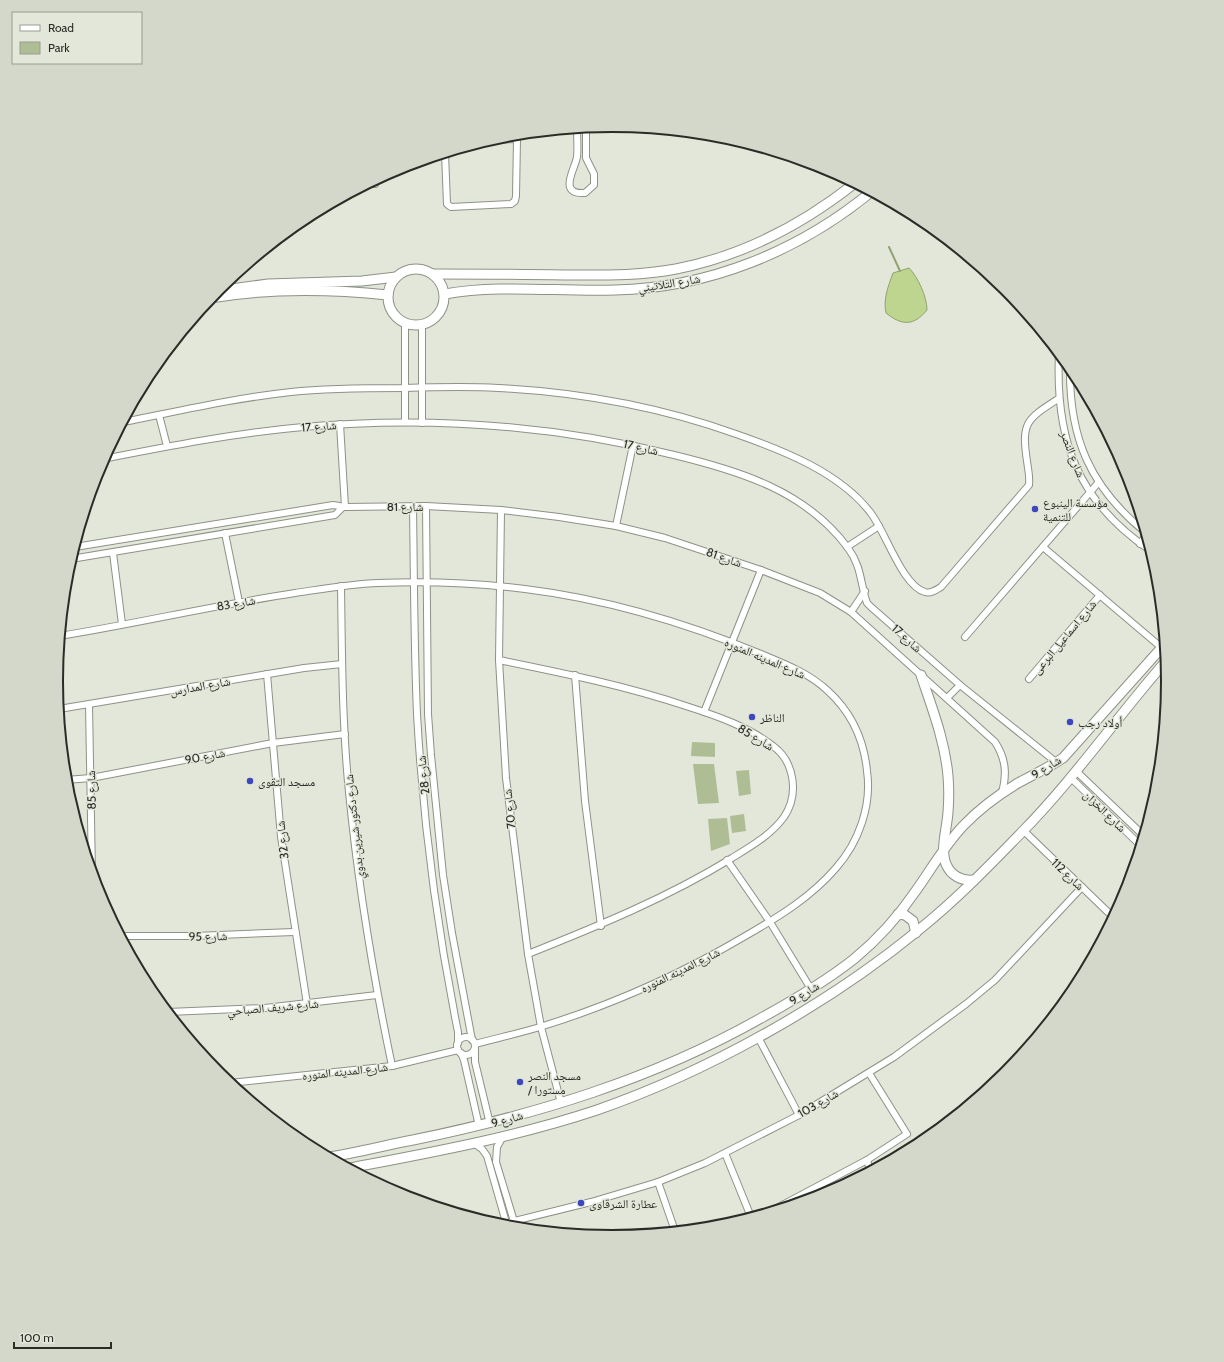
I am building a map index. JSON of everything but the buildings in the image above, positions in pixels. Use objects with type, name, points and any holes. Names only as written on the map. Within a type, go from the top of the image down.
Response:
[{"type":"main road","name":"شارع التلاتيني","points":[[434,274],[616,275],[675,269],[714,260],[771,238],[808,217],[851,187]]},
{"type":"main road","name":"شارع التلاتيني","points":[[445,294],[480,290],[615,290],[656,287],[697,279],[756,261],[790,246],[834,219],[866,195]]},
{"type":"main road","points":[[414,268],[424,269],[434,274],[441,282],[445,294],[444,304],[440,313],[432,320],[422,324],[405,323],[392,312],[388,295],[390,285],[396,277],[404,271],[414,268]]},
{"type":"main road","points":[[228,289],[268,284],[356,282],[396,277]]},
{"type":"main road","points":[[220,297],[262,292],[304,290],[388,295]]},
{"type":"main road","name":"شارع 9","points":[[336,1155],[490,1124],[561,1103],[636,1078],[743,1029],[811,989],[855,958],[881,934],[915,893],[945,847],[973,816],[1002,793],[1056,762],[1069,752],[1160,649]]},
{"type":"main road","name":"شارع 9","points":[[357,1167],[502,1138],[597,1110],[678,1076],[758,1037],[849,983],[916,933],[1024,831],[1161,668]]},
{"type":"main road","points":[[921,675],[939,728],[947,764],[948,800],[945,859],[950,871],[960,878],[973,880]]},
{"type":"main road","points":[[898,914],[905,915],[912,921],[916,933]]},
{"type":"street","points":[[576,133],[577,157],[569,179],[573,190],[576,192],[585,193],[594,185],[595,178],[586,158],[586,133]]},
{"type":"street","points":[[445,158],[447,204],[451,207],[511,204],[516,196],[517,141]]},
{"type":"street","points":[[405,323],[405,422]]},
{"type":"street","points":[[422,324],[422,422]]},
{"type":"street","name":"شارع النصر","points":[[1059,363],[1058,399],[1069,448],[1078,472],[1090,492],[1110,517],[1144,546]]},
{"type":"street","name":"شارع النصر","points":[[1070,380],[1071,400],[1075,426],[1081,446],[1098,483],[1112,501],[1138,525]]},
{"type":"street","points":[[129,421],[218,403],[291,392],[357,388],[500,388],[555,393],[618,403],[695,421],[770,446],[817,469],[858,498],[871,513],[879,526],[907,578],[916,587],[929,593],[941,587],[1029,485],[1030,477],[1024,443],[1026,425],[1039,412],[1058,399]]},
{"type":"street","points":[[159,415],[167,446]]},
{"type":"street","name":"شارع 17","points":[[111,457],[167,446],[265,431],[340,424],[422,422],[504,426],[548,430],[633,445],[715,465],[763,482],[800,502],[822,521],[847,547],[859,568],[867,603],[960,684],[1056,762]]},
{"type":"street","points":[[340,424],[344,507]]},
{"type":"street","points":[[616,526],[633,445]]},
{"type":"street","points":[[965,637],[1098,483]]},
{"type":"street","name":"شارع 81","points":[[81,545],[328,505],[344,507],[426,506],[501,510],[616,526],[672,540],[761,570],[820,593],[851,612],[990,737],[998,748],[1005,766],[1005,779],[1002,793]]},
{"type":"street","name":"شارع 28","points":[[414,506],[414,583],[418,714],[433,878],[460,1052]]},
{"type":"street","name":"شارع 28","points":[[426,506],[428,714],[443,875],[463,997],[474,1044],[475,1062],[490,1124]]},
{"type":"street","name":"شارع 81","points":[[78,558],[335,515],[344,507]]},
{"type":"street","name":"شارع 70","points":[[501,510],[499,660],[506,786],[528,954],[541,1027],[561,1103]]},
{"type":"street","points":[[847,547],[879,526]]},
{"type":"street","points":[[174,531],[176,542]]},
{"type":"street","points":[[225,533],[239,602]]},
{"type":"street","points":[[1140,544],[1142,540]]},
{"type":"street","points":[[1043,547],[1160,643]]},
{"type":"street","points":[[113,553],[122,624]]},
{"type":"street","points":[[704,712],[761,570]]},
{"type":"street","name":"شارع المدينه المنوره","points":[[238,1082],[392,1066],[460,1052],[469,1055],[474,1044],[541,1027],[608,1003],[669,976],[727,947],[796,905],[822,883],[839,865],[851,846],[861,825],[867,803],[868,779],[866,756],[859,734],[839,702],[820,683],[792,667],[732,642],[617,606],[558,594],[499,587],[426,582],[414,583]]},
{"type":"street","name":"شارع 83","points":[[65,635],[239,602],[341,586],[378,583],[414,583]]},
{"type":"street","name":"شارع دكتور شيرين بدوي","points":[[341,586],[342,664],[349,791],[377,995],[392,1066]]},
{"type":"street","points":[[851,612],[865,591]]},
{"type":"street","name":"شارع اسماعيل البرعى","points":[[1029,679],[1100,595]]},
{"type":"street","name":"شارع 85","points":[[499,660],[575,675],[634,690],[704,712],[746,730],[773,746],[785,759],[792,774],[792,797],[784,818],[768,834],[665,896],[600,926],[528,954]]},
{"type":"street","name":"شارع المدارس","points":[[64,708],[309,667],[342,664]]},
{"type":"street","name":"شارع 32","points":[[267,674],[280,837],[306,1004]]},
{"type":"street","points":[[575,675],[585,801],[600,926]]},
{"type":"street","points":[[947,698],[960,684]]},
{"type":"street","name":"شارع 85","points":[[89,705],[92,856]]},
{"type":"street","points":[[418,714],[428,714]]},
{"type":"street","name":"شارع 90","points":[[73,779],[91,778],[273,743],[345,734]]},
{"type":"street","name":"شارع الخزان","points":[[1073,774],[1139,832]]},
{"type":"street","name":"شارع الخزان","points":[[1073,774],[1137,841]]},
{"type":"street","name":"شارع 112","points":[[1024,831],[1109,913]]},
{"type":"street","points":[[727,860],[770,922],[811,989]]},
{"type":"street","name":"شارع 103","points":[[522,1222],[658,1182],[726,1153],[799,1115],[868,1074],[966,1004],[995,980],[1082,887]]},
{"type":"street","name":"شارع 95","points":[[127,936],[194,936],[294,932]]},
{"type":"street","name":"شارع شريف الصباحي","points":[[174,1012],[222,1011],[306,1004],[377,995]]},
{"type":"street","points":[[758,1037],[799,1115]]},
{"type":"street","points":[[458,1043],[466,1038],[474,1044]]},
{"type":"street","points":[[460,1052],[464,1060],[479,1126]]},
{"type":"street","points":[[795,1198],[867,1160],[907,1134],[868,1074]]},
{"type":"street","points":[[502,1138],[496,1152],[496,1162],[514,1221]]},
{"type":"street","points":[[475,1144],[482,1149],[487,1156],[505,1219]]},
{"type":"street","points":[[726,1153],[749,1212]]},
{"type":"street","points":[[867,1160],[869,1166]]},
{"type":"street","points":[[658,1182],[673,1226]]},
{"type":"green space","points":[[692,742],[715,743],[715,757],[691,756]]},
{"type":"green space","points":[[693,764],[714,764],[719,803],[698,804]]},
{"type":"green space","points":[[749,770],[751,794],[739,796],[736,771]]},
{"type":"green space","points":[[744,814],[746,831],[732,833],[730,816]]},
{"type":"green space","points":[[727,818],[730,844],[711,851],[708,819]]},
{"type":"shaded area","points":[[909,268],[916,277],[921,288],[927,305],[927,310],[913,321],[903,322],[886,313],[886,293],[893,273]]},
{"type":"waterway","points":[[889,247],[900,271]]},
{"type":"place","name":"مؤسسة الينبوع للتنمية","points":[[1035,509]]},
{"type":"place","name":"الناظر","points":[[752,717]]},
{"type":"place","name":"أولاد رجب","points":[[1070,722]]},
{"type":"place","name":"مسجد التقوى","points":[[250,781]]},
{"type":"place","name":"مسجد النصر / مستورا","points":[[520,1082]]},
{"type":"place","name":"عطارة الشرقاوى","points":[[581,1203]]}]
